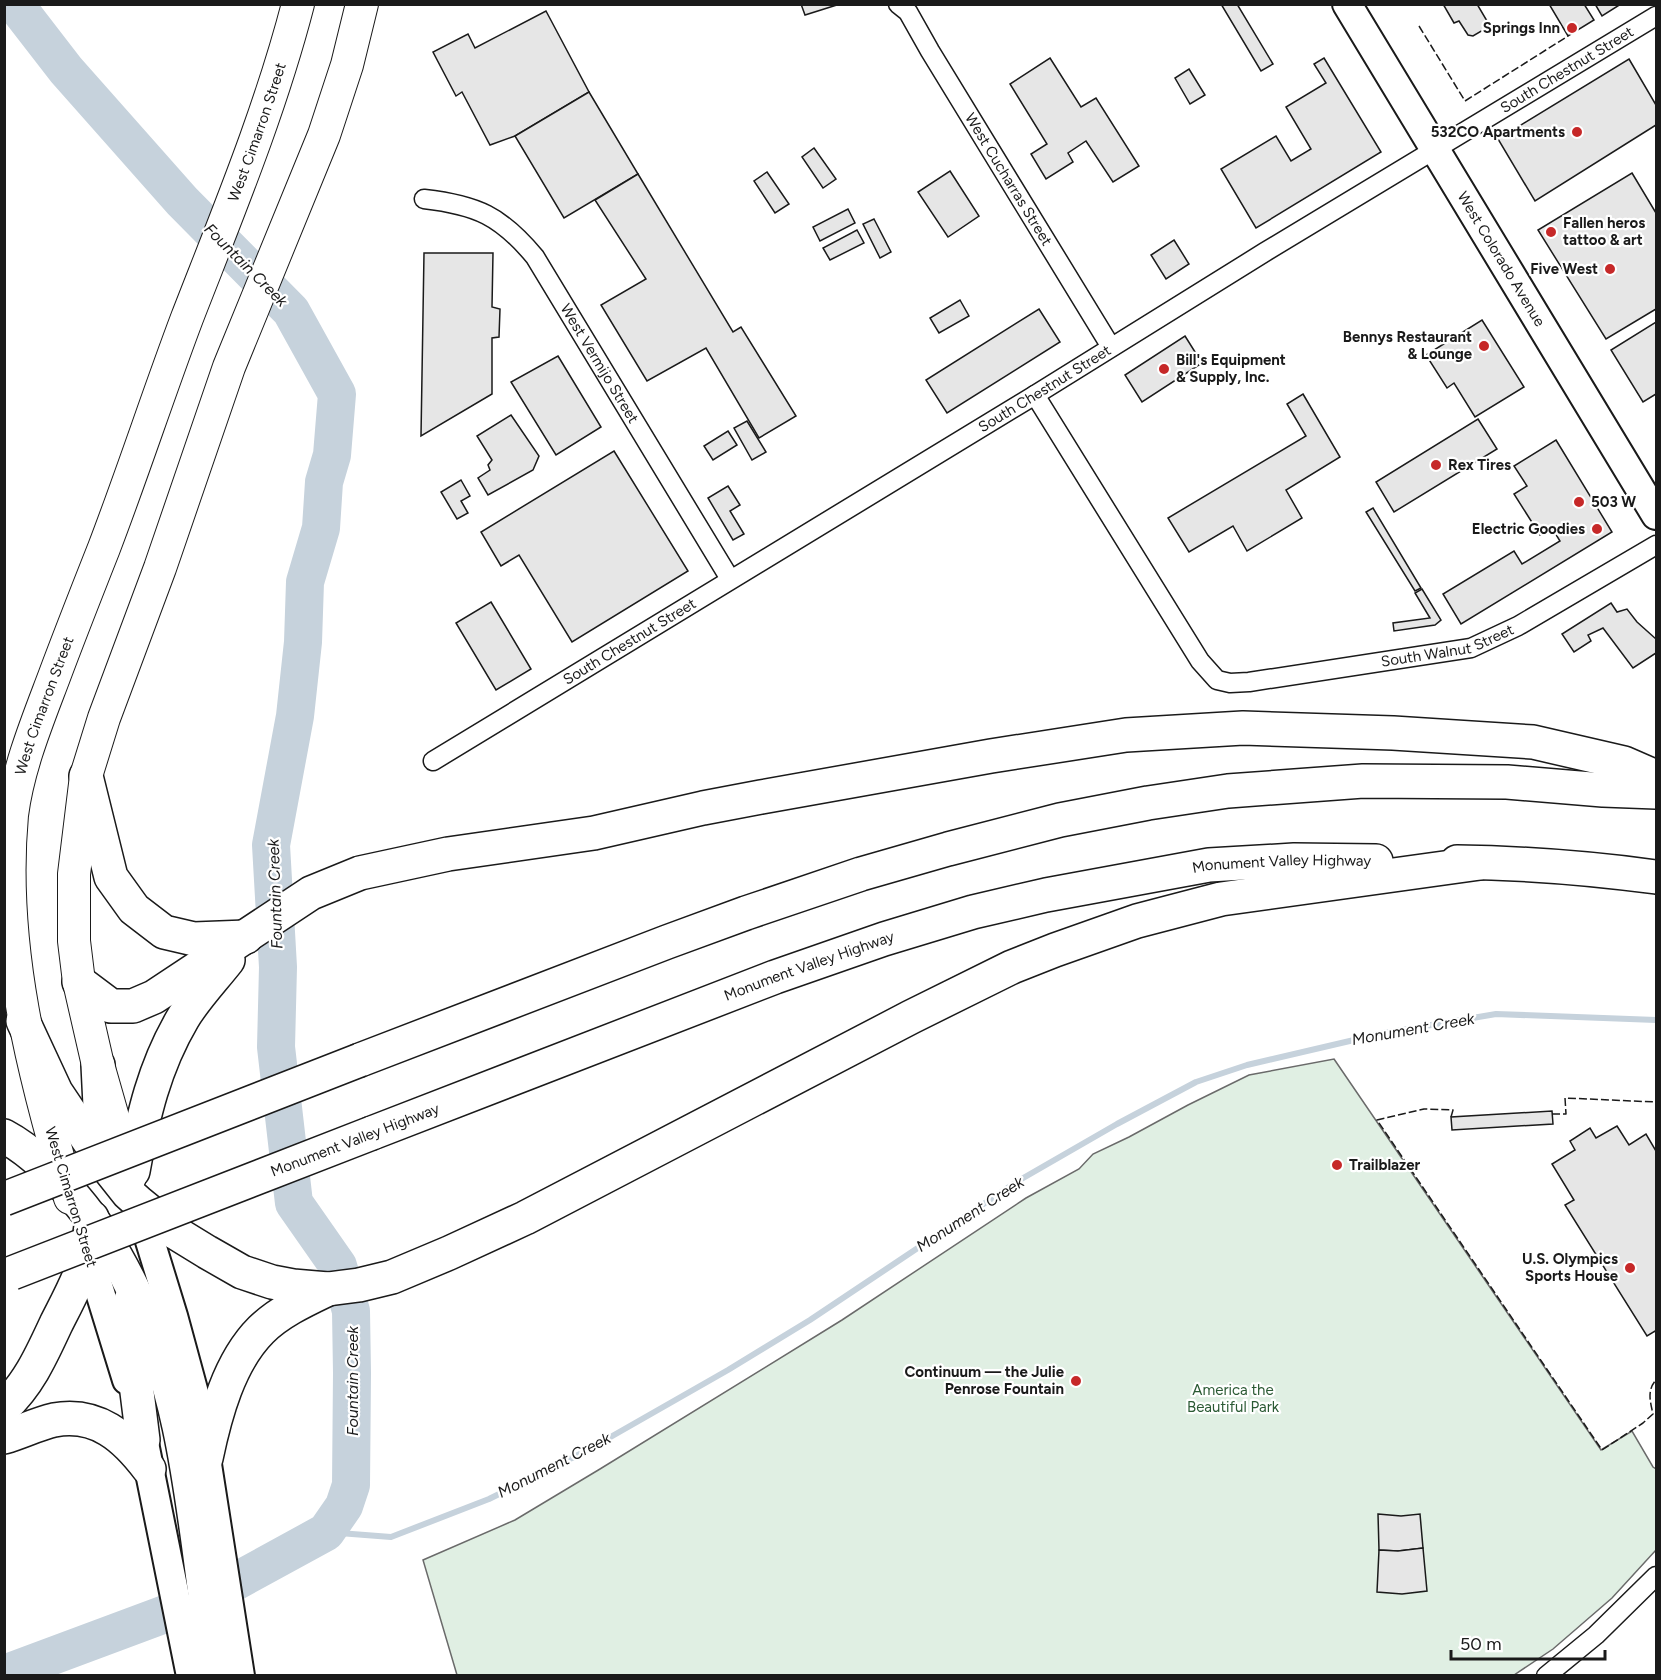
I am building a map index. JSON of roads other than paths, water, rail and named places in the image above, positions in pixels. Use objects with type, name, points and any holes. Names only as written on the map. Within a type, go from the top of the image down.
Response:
[{"type":"highway","name":"West Cimarron Street","points":[[87,1250],[68,1190],[23,1021],[15,974],[6,878],[13,813],[25,758],[42,708],[250,155],[288,43],[298,4]]},
{"type":"highway","points":[[132,1192],[98,1065],[79,982],[74,941],[74,874],[86,776],[104,718],[160,568],[229,367],[324,135],[344,75],[362,4]]},
{"type":"highway","points":[[79,982],[111,1006],[132,1006],[154,997],[311,893],[360,873],[448,854],[594,833],[772,795],[1126,735],[1243,728],[1393,733],[1533,742],[1624,762],[1656,777]]},
{"type":"highway","points":[[86,776],[111,877],[134,909],[164,932],[194,939],[224,951]]},
{"type":"highway","points":[[4,1199],[645,950],[746,913],[861,874],[1060,820],[1228,791],[1363,781],[1507,782],[1656,792]]},
{"type":"highway","name":"Monument Valley Highway","points":[[8,1274],[775,977],[884,939],[984,909],[1046,895],[1209,865],[1294,860],[1541,865],[1656,877]]},
{"type":"highway","points":[[23,1021],[56,1092],[101,1159],[176,1233],[242,1272],[272,1282],[328,1289],[359,1285],[412,1270],[525,1218],[911,1017],[1012,967],[1055,950],[1137,921],[1221,899],[1480,863]]},
{"type":"highway","points":[[146,1454],[135,1376],[130,1283],[132,1192],[144,1114],[161,1060],[183,1017],[224,951]]},
{"type":"highway","points":[[4,1407],[28,1379],[42,1355],[82,1269],[90,1236],[101,1159],[102,1126],[98,1065]]},
{"type":"highway","points":[[4,1136],[16,1142],[45,1166],[92,1218],[108,1241],[151,1328],[177,1416],[196,1458],[217,1676]]},
{"type":"highway","points":[[196,1458],[238,1363],[249,1345],[261,1330],[278,1317],[328,1289]]},
{"type":"highway","points":[[4,1437],[54,1420],[81,1419],[104,1426],[146,1454]]},
{"type":"main road","name":"West Colorado Avenue","points":[[1347,4],[1656,515]]},
{"type":"main road","points":[[132,1192],[173,1316],[192,1387],[196,1458],[240,1676]]},
{"type":"main road","name":"West Cimarron Street","points":[[87,1250],[124,1366],[146,1454],[191,1676]]},
{"type":"street","name":"West Cucharras Street","points":[[904,7],[1111,346]]},
{"type":"street","name":"South Chestnut Street","points":[[433,761],[1656,16]]},
{"type":"street","name":"West Vermijo Street","points":[[424,199],[456,203],[474,209],[492,218],[519,238],[543,269],[730,579]]},
{"type":"street","name":"South Walnut Street","points":[[1035,395],[1200,661],[1217,680],[1249,682],[1471,648],[1518,626],[1656,545]]},
{"type":"street","points":[[1546,1676],[1596,1635],[1656,1576]]},
{"type":"waterway","name":"Fountain Creek","points":[[4,1674],[200,1601],[326,1532],[344,1506],[351,1485],[352,1373],[351,1311],[338,1266],[294,1203],[276,1047],[278,967],[271,845],[295,716],[303,642],[305,582],[321,528],[324,482],[332,455],[337,394],[291,311],[182,201],[66,70],[15,4]]},
{"type":"waterway","name":"Monument Creek","points":[[326,1532],[391,1537],[489,1499],[586,1451],[810,1320],[1018,1181],[1196,1082],[1247,1065],[1384,1033],[1496,1014],[1656,1020]]},
{"type":"place","name":"Springs Inn","points":[[1572,28]]},
{"type":"place","name":"532CO Apartments","points":[[1577,132]]},
{"type":"place","name":"Fallen heros tattoo & art","points":[[1551,232]]},
{"type":"place","name":"Five West","points":[[1610,269]]},
{"type":"place","name":"Bennys Restaurant & Lounge","points":[[1484,346]]},
{"type":"place","name":"Bill's Equipment & Supply, Inc.","points":[[1164,369]]},
{"type":"place","name":"Rex Tires","points":[[1436,465]]},
{"type":"place","name":"503 W","points":[[1579,502]]},
{"type":"place","name":"Electric Goodies","points":[[1597,529]]},
{"type":"place","name":"Trailblazer","points":[[1337,1165]]},
{"type":"place","name":"U.S. Olympics Sports House","points":[[1630,1268]]},
{"type":"place","name":"Continuum — the Julie Penrose Fountain","points":[[1076,1381]]},
{"type":"park label","name":"America the Beautiful Park","points":[[1233,1398]]}]
